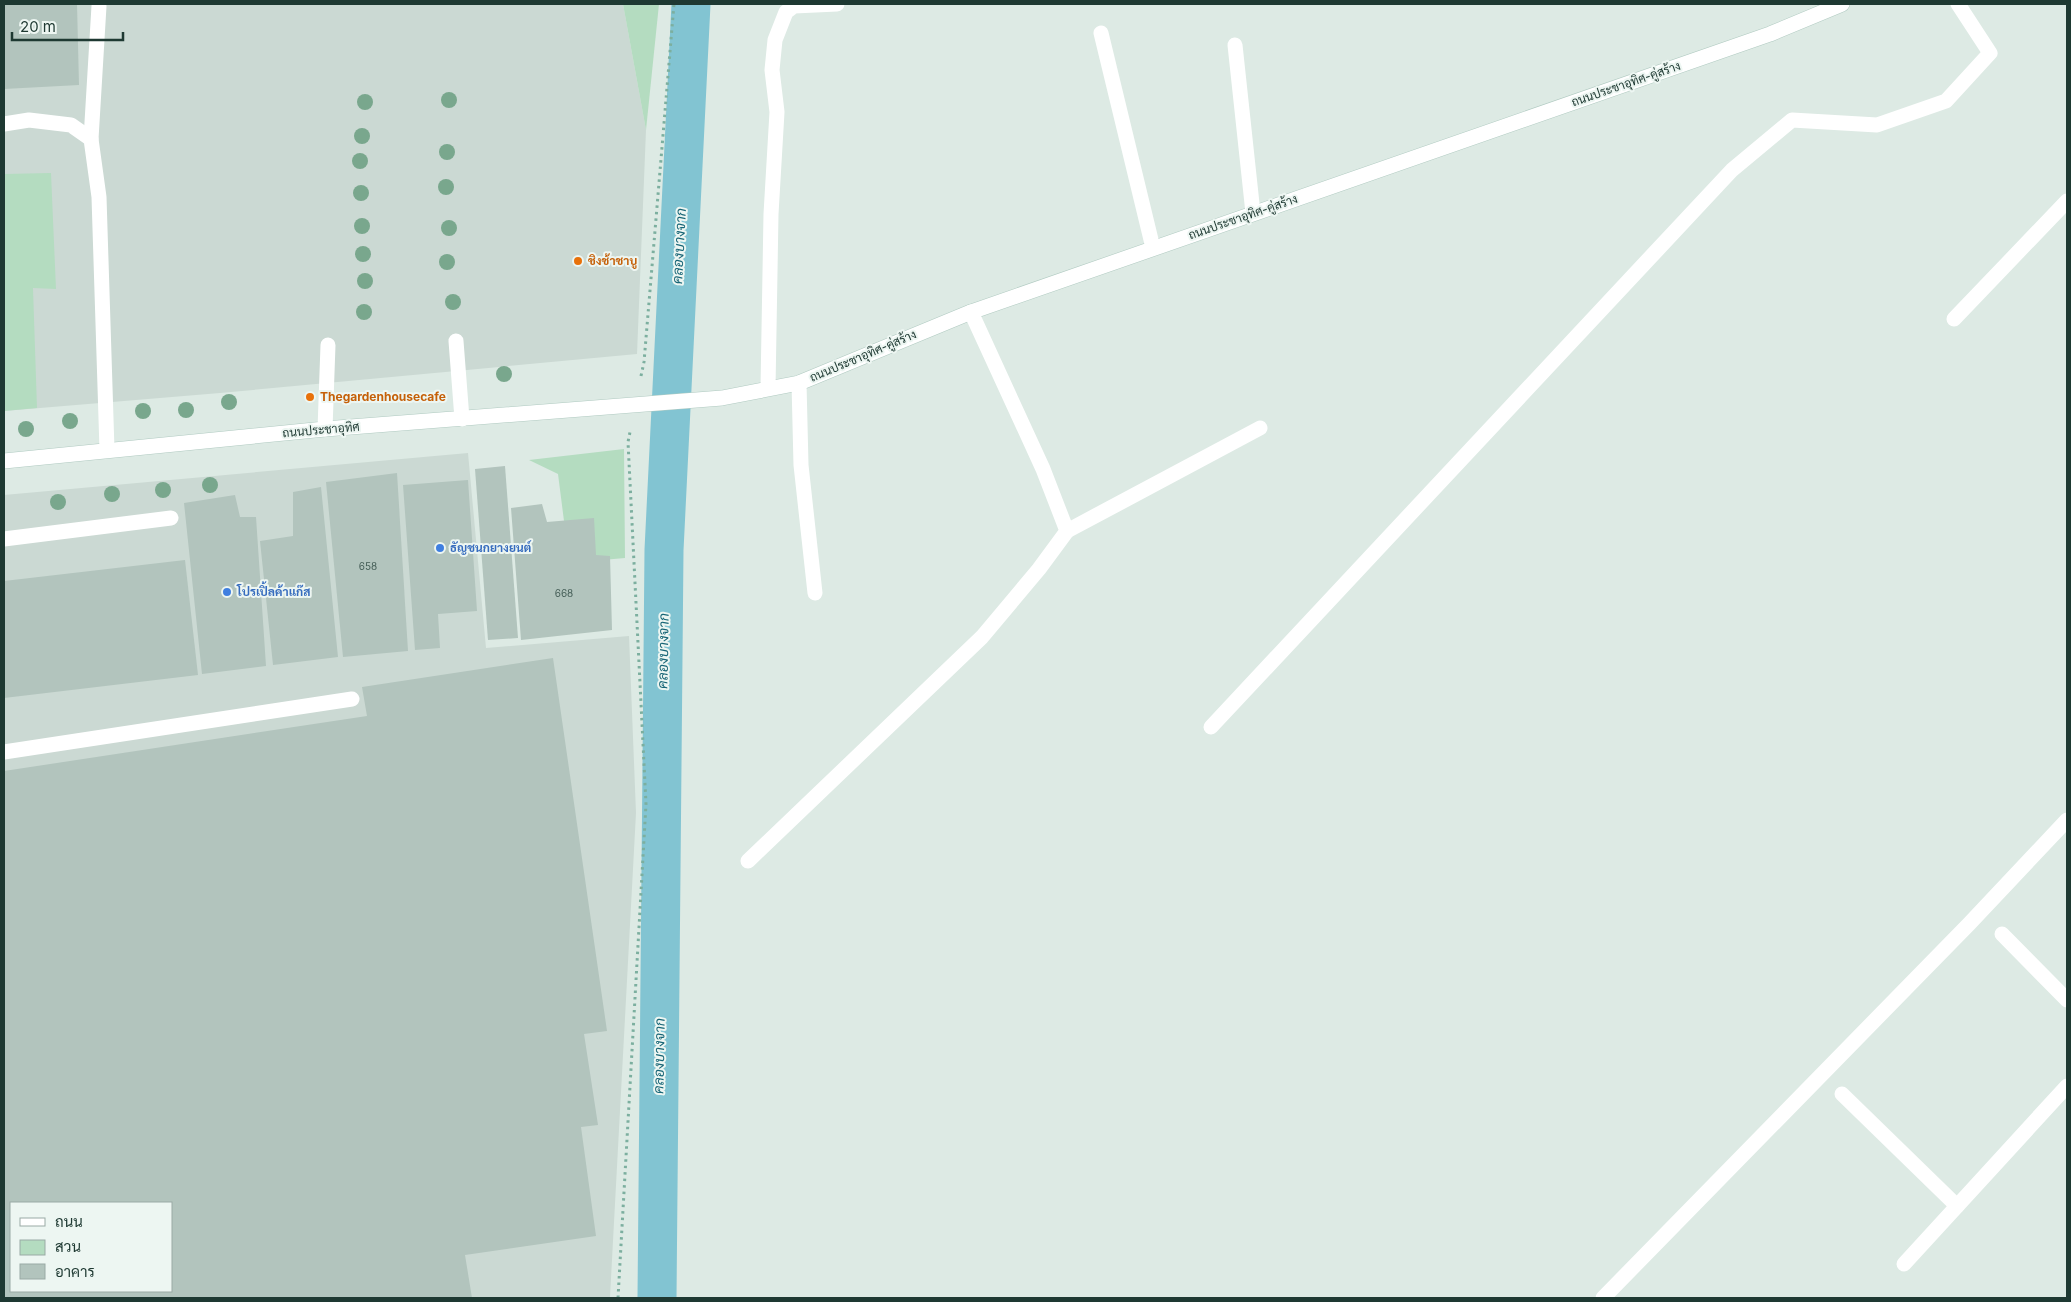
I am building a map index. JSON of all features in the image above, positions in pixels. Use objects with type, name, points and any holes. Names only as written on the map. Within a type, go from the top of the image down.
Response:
[{"type":"main road","points":[[768,388],[771,214],[776,112],[772,70],[775,40],[786,12],[794,6],[837,4]]},
{"type":"main road","name":"ถนนประชาอุทิศ-คู่สร้าง","points":[[637,405],[722,398],[799,383],[971,312],[1770,34],[1842,4]]},
{"type":"main road","points":[[1211,727],[1732,170],[1792,120],[1877,125],[1946,101],[1990,53],[1958,4]]},
{"type":"main road","points":[[99,6],[91,139],[99,197],[107,450]]},
{"type":"main road","points":[[1101,33],[1153,248]]},
{"type":"main road","points":[[1235,45],[1253,213]]},
{"type":"main road","points":[[4,124],[30,120],[71,124],[91,139]]},
{"type":"main road","points":[[1954,319],[2067,201]]},
{"type":"main road","points":[[971,312],[1043,469],[1067,532]]},
{"type":"main road","points":[[456,341],[462,419]]},
{"type":"main road","points":[[324,429],[328,345]]},
{"type":"main road","points":[[799,383],[801,465],[816,593]]},
{"type":"main road","name":"ถนนประชาอุทิศ","points":[[4,461],[324,429],[637,405]]},
{"type":"main road","points":[[748,861],[982,637],[1039,569],[1067,532],[1260,428]]},
{"type":"main road","points":[[4,539],[171,518]]},
{"type":"main road","points":[[4,752],[352,699]]},
{"type":"main road","points":[[1603,1298],[1962,931],[2067,820]]},
{"type":"main road","points":[[2002,934],[2067,1000]]},
{"type":"main road","points":[[1904,1264],[2067,1086]]},
{"type":"main road","points":[[1842,1094],[1956,1206]]},
{"type":"path","points":[[618,1298],[646,804],[628,442],[637,405],[644,362],[674,4]]},
{"type":"shaded area","points":[[4,4],[623,4],[646,130],[637,354],[4,411]]},
{"type":"shaded area","points":[[468,453],[486,648],[629,636],[636,813],[610,1297],[4,1298],[4,495]]},
{"type":"green space","points":[[623,4],[659,4],[646,130]]},
{"type":"green space","points":[[51,173],[56,289],[33,288],[37,408],[4,411],[4,174]]},
{"type":"green space","points":[[624,449],[625,558],[591,561],[564,521],[558,474],[529,460]]},
{"type":"building","points":[[4,4],[77,4],[79,85],[4,89]]},
{"type":"building","points":[[505,466],[518,638],[488,640],[475,469]]},
{"type":"building","points":[[397,473],[408,651],[343,657],[326,482]]},
{"type":"building","name":"ธัญชนกยางยนต์","points":[[468,480],[477,611],[438,614],[440,648],[415,650],[403,485]]},
{"type":"building","points":[[321,487],[338,657],[273,665],[260,541],[293,536],[293,492]]},
{"type":"building","name":"โปรเปิ้ลค้าแก๊ส","points":[[235,495],[240,517],[256,517],[266,666],[202,674],[184,503]]},
{"type":"building","points":[[542,504],[547,522],[594,518],[596,555],[610,556],[612,630],[521,640],[511,508]]},
{"type":"building","points":[[185,560],[198,675],[4,698],[4,581]]},
{"type":"building","points":[[553,658],[607,1031],[584,1034],[598,1125],[581,1127],[596,1236],[465,1255],[472,1298],[4,1298],[4,771],[367,716],[362,687]]},
{"type":"waterway","name":"คลองบางจาก","points":[[657,1298],[664,550],[691,4]]},
{"type":"place","name":"ชิงช้าชาบู","points":[[578,261]]},
{"type":"place","name":"Thegardenhousecafe","points":[[310,397]]},
{"type":"place","name":"ธัญชนกยางยนต์","points":[[440,548]]},
{"type":"place","name":"โปรเปิ้ลค้าแก๊ส","points":[[227,592]]}]
